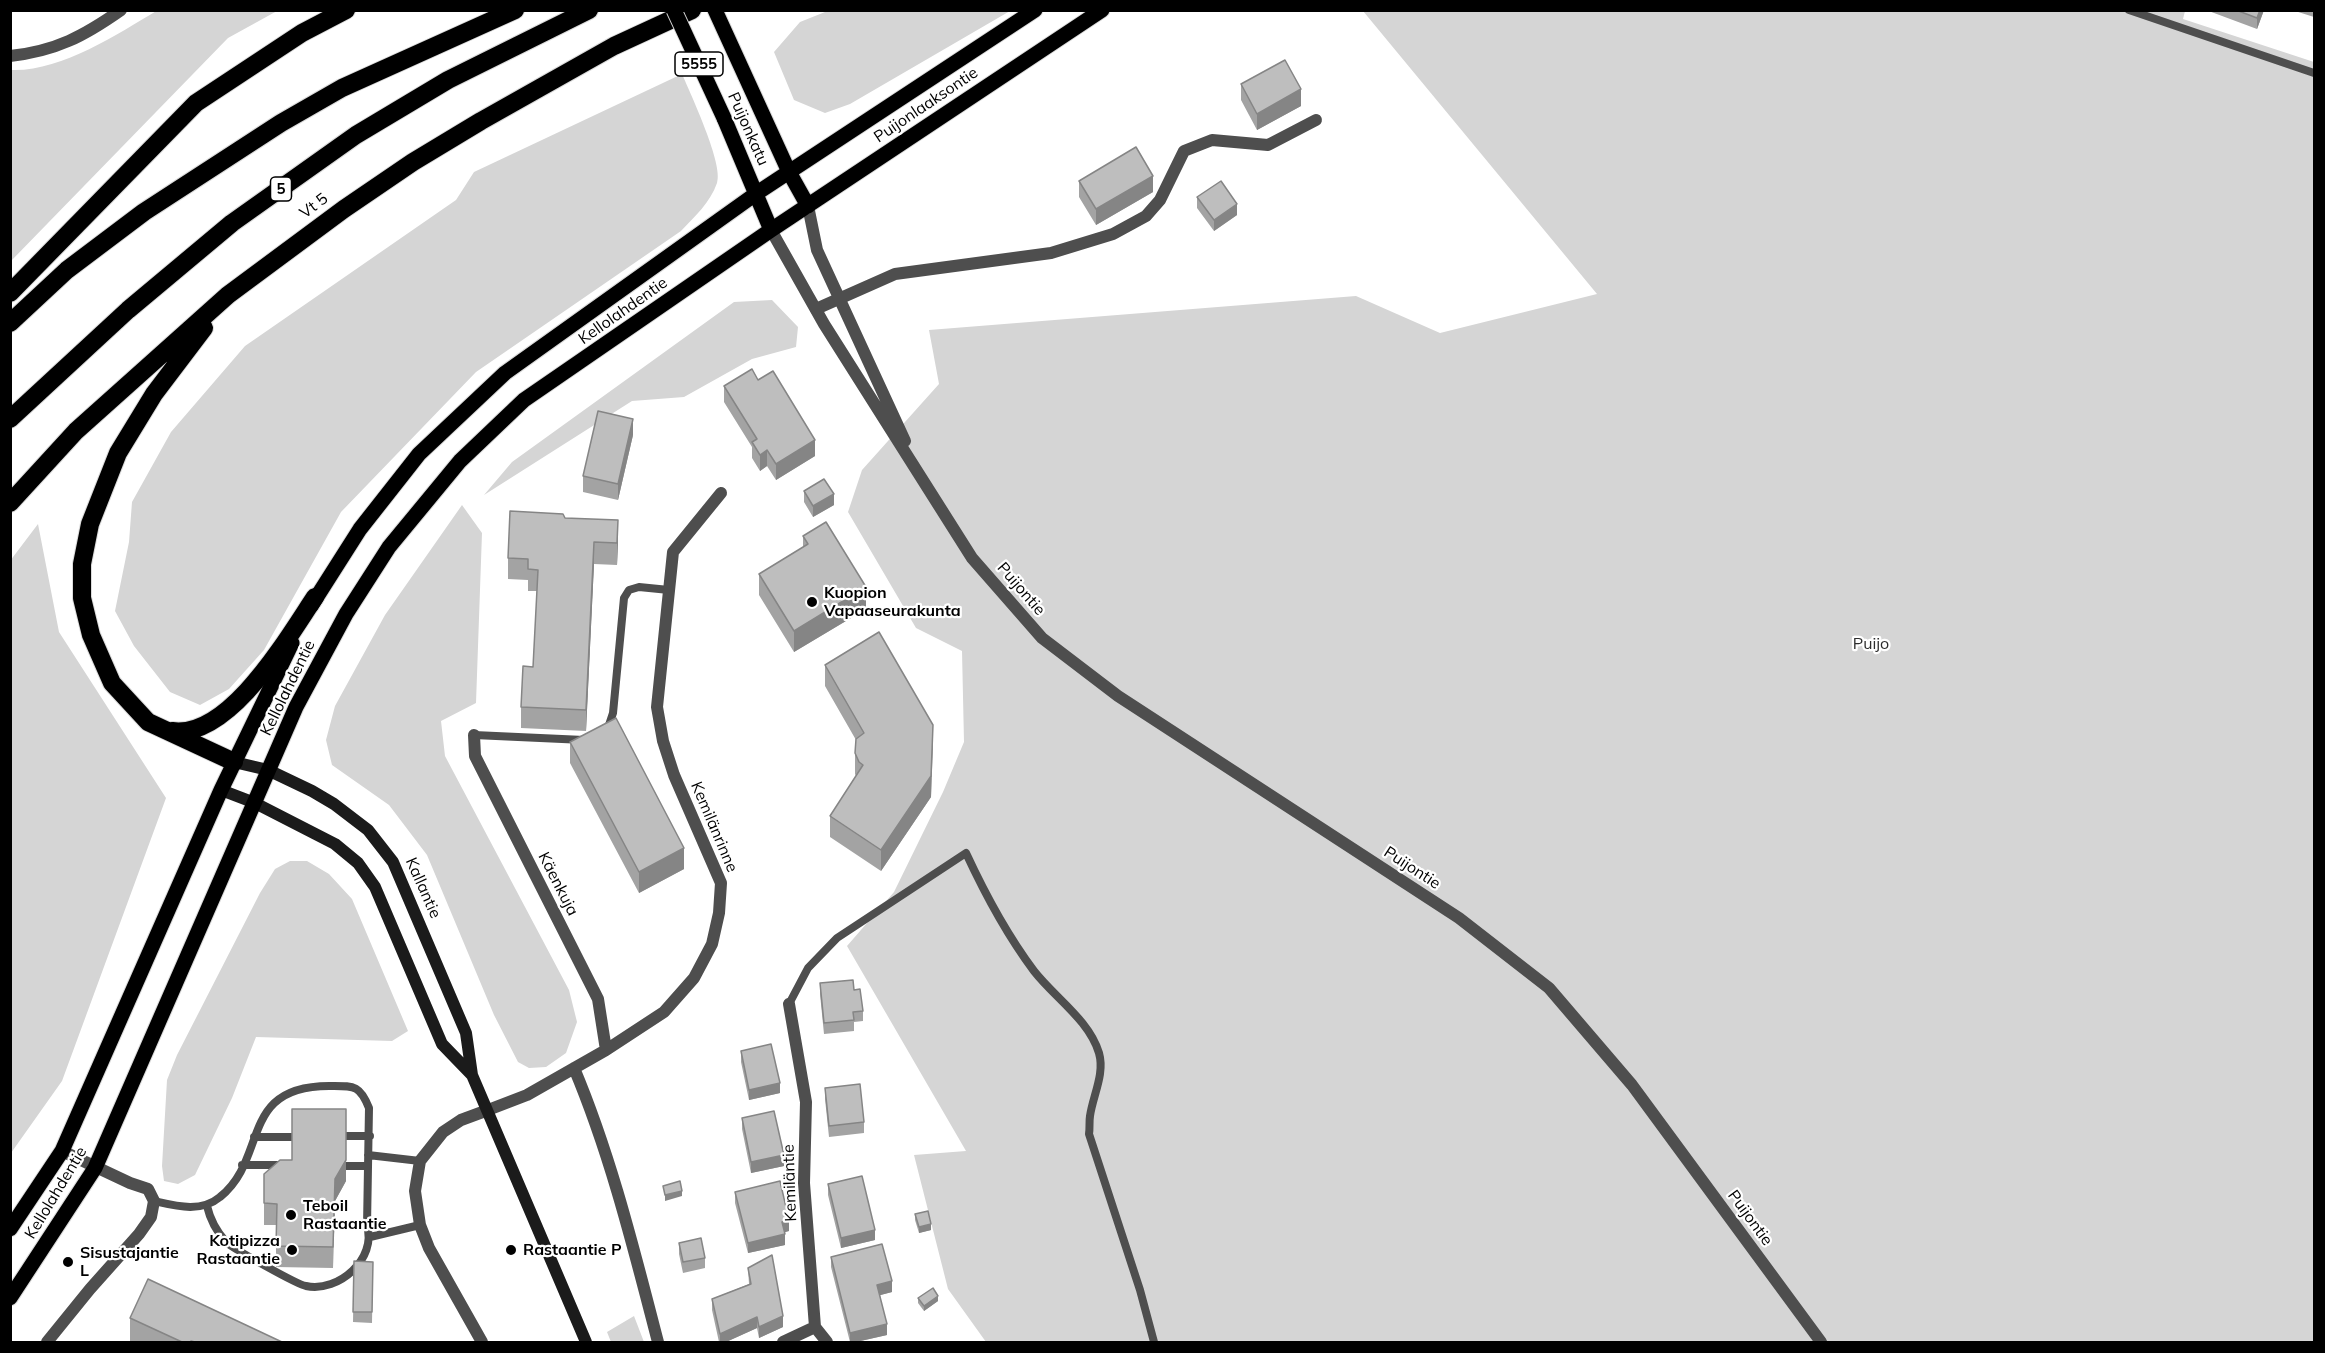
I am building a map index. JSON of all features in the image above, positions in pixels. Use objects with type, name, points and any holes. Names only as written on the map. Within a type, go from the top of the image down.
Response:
[{"type":"highway","points":[[10,293],[196,103],[302,33],[346,10]]},
{"type":"highway","points":[[10,323],[67,270],[144,212],[281,123],[342,88],[514,10]]},
{"type":"highway","name":"Vt 5","points":[[10,419],[128,310],[232,223],[356,135],[448,80],[589,10]]},
{"type":"highway","name":"Vt 5","points":[[10,503],[76,431],[228,295],[344,209],[413,162],[614,46],[692,10]]},
{"type":"highway","points":[[228,295],[154,394],[118,453],[90,524],[82,564],[82,598],[91,635],[112,683],[148,722],[234,762]]},
{"type":"highway","points":[[166,730],[181,732],[196,730],[223,715],[238,701],[282,646],[315,597]]},
{"type":"main road","name":"Puijonkatu","points":[[674,10],[724,118],[771,230]]},
{"type":"main road","name":"Puijonkatu","points":[[715,10],[789,172],[808,206]]},
{"type":"main road","name":"Puijonlaaksontie","points":[[757,193],[1035,10]]},
{"type":"main road","name":"Puijonlaaksontie","points":[[771,230],[1102,10]]},
{"type":"main road","name":"Kellolahdentie","points":[[10,1228],[62,1151],[234,762],[315,597],[360,529],[419,454],[497,381],[757,193]]},
{"type":"main road","name":"Kellolahdentie","points":[[10,1298],[95,1168],[176,977],[296,707],[346,614],[389,547],[460,461],[524,400],[771,230]]},
{"type":"main road","name":"Kallantie","points":[[234,762],[268,770],[312,790],[368,830],[393,862],[466,1033],[472,1076],[585,1342]]},
{"type":"main road","name":"Kallantie","points":[[221,790],[255,803],[335,844],[358,863],[375,887],[442,1044],[472,1076]]},
{"type":"street","points":[[10,56],[33,53],[70,43],[121,10]]},
{"type":"street","points":[[816,309],[895,274],[1051,253],[1113,234],[1146,216],[1160,200],[1184,151],[1212,140],[1268,145],[1316,120]]},
{"type":"street","name":"Puijontie","points":[[808,206],[816,249],[926,485]]},
{"type":"street","name":"Puijontie","points":[[771,230],[816,309],[972,558],[1042,638],[1118,696],[1459,918],[1548,988],[1632,1085],[1821,1342]]},
{"type":"street","name":"Kemilänrinne","points":[[420,1161],[443,1132],[461,1120],[527,1095],[606,1050],[664,1012],[694,978],[712,944],[719,914],[721,883],[674,774],[663,741],[657,707],[673,552],[721,493]]},
{"type":"street","name":"Käenkuja","points":[[474,735],[475,756],[598,999],[606,1050]]},
{"type":"street","name":"Kemiläntie","points":[[789,1004],[806,1102],[804,1182],[815,1327]]},
{"type":"street","points":[[574,1068],[591,1109],[627,1225],[658,1342]]},
{"type":"street","points":[[47,1342],[90,1288],[140,1234],[151,1217],[154,1201],[148,1189],[95,1168],[62,1151]]},
{"type":"street","points":[[420,1161],[415,1191],[420,1225],[429,1248],[480,1341]]},
{"type":"street","points":[[783,1342],[815,1327],[827,1342]]},
{"type":"lane","points":[[2129,10],[2314,73]]},
{"type":"lane","points":[[474,735],[594,739],[606,732],[613,713],[624,598],[629,590],[639,586],[669,590]]},
{"type":"lane","points":[[789,1004],[808,968],[837,938],[966,853],[987,898],[1034,971],[1081,1021],[1092,1036],[1100,1055],[1100,1074],[1090,1116],[1089,1134],[1140,1290],[1154,1342]]},
{"type":"lane","points":[[154,1201],[181,1207],[207,1206],[221,1197],[236,1180],[264,1114],[277,1100],[290,1093],[317,1086],[352,1086],[363,1092],[369,1108],[367,1226],[370,1237],[365,1256],[346,1276],[322,1286],[305,1286],[227,1243],[210,1218],[207,1206]]},
{"type":"lane","points":[[346,1136],[370,1136]]},
{"type":"lane","points":[[254,1137],[292,1137]]},
{"type":"lane","points":[[369,1155],[420,1161]]},
{"type":"lane","points":[[242,1165],[292,1166]]},
{"type":"lane","points":[[346,1166],[368,1166]]},
{"type":"lane","points":[[370,1237],[420,1225]]},
{"type":"green space","points":[[158,10],[277,11],[228,38],[11,261],[11,70],[49,65],[68,58],[106,40]]},
{"type":"green space","points":[[830,10],[1010,11],[850,104],[825,113],[794,100],[774,52],[800,22]]},
{"type":"green space","name":"Puijo","points":[[1363,11],[2185,11],[2183,19],[2314,62],[2314,1342],[986,1342],[948,1289],[914,1155],[966,1151],[847,946],[894,892],[943,792],[964,742],[962,651],[916,628],[848,512],[862,470],[939,384],[929,330],[1356,296],[1440,333],[1597,294]]},
{"type":"green space","points":[[682,74],[706,130],[718,174],[714,190],[702,209],[681,231],[476,372],[341,512],[264,650],[229,689],[200,705],[170,692],[134,646],[115,611],[129,542],[132,502],[171,432],[245,346],[456,200],[474,172]]},
{"type":"green space","points":[[772,300],[798,327],[796,347],[752,359],[684,397],[632,401],[484,495],[512,462],[734,302]]},
{"type":"green space","points":[[462,505],[482,533],[476,703],[441,721],[445,756],[569,990],[577,1022],[566,1053],[546,1067],[529,1068],[518,1062],[494,1015],[427,855],[389,805],[332,765],[326,740],[335,706],[385,615]]},
{"type":"green space","points":[[38,524],[59,632],[166,798],[62,1081],[11,1153],[10,561]]},
{"type":"green space","points":[[290,861],[307,861],[329,874],[352,899],[408,1031],[392,1041],[256,1037],[232,1098],[195,1175],[178,1184],[164,1181],[162,1166],[167,1080],[177,1055],[260,893],[275,869]]},
{"type":"green space","points":[[634,1316],[644,1342],[611,1342],[607,1332]]},
{"type":"building","points":[[2236,10],[2260,10],[2257,18]]},
{"type":"building","points":[[1285,60],[1301,89],[1257,114],[1241,84]]},
{"type":"building","points":[[1136,147],[1153,176],[1096,209],[1079,181]]},
{"type":"building","points":[[1221,181],[1237,204],[1214,220],[1197,197]]},
{"type":"building","points":[[752,369],[758,380],[773,371],[815,440],[776,464],[767,450],[760,455],[752,442],[757,439],[724,386]]},
{"type":"building","points":[[598,411],[633,419],[618,484],[583,476]]},
{"type":"building","points":[[824,479],[834,494],[813,506],[804,491]]},
{"type":"building","points":[[510,511],[563,514],[565,518],[618,520],[617,543],[594,542],[586,710],[521,707],[523,666],[533,667],[538,570],[528,569],[528,559],[508,558]]},
{"type":"building","name":"Kuopion Vapaaseurakunta","points":[[826,522],[866,587],[794,631],[759,574],[808,544],[803,536]]},
{"type":"building","points":[[879,632],[933,725],[931,776],[881,850],[830,816],[863,765],[855,753],[856,739],[864,733],[825,665]]},
{"type":"building","points":[[616,718],[684,848],[639,872],[570,742]]},
{"type":"building","points":[[853,980],[854,990],[860,989],[863,1011],[853,1012],[854,1020],[824,1023],[820,983]]},
{"type":"building","points":[[771,1044],[780,1083],[749,1090],[741,1051]]},
{"type":"building","points":[[860,1084],[864,1122],[829,1126],[825,1088]]},
{"type":"building","points":[[292,1109],[346,1109],[346,1160],[335,1179],[333,1247],[276,1246],[277,1204],[264,1203],[264,1174],[280,1160],[292,1160]]},
{"type":"building","points":[[774,1111],[784,1155],[751,1162],[742,1118]]},
{"type":"building","points":[[862,1176],[875,1230],[841,1238],[828,1184]]},
{"type":"building","points":[[680,1181],[682,1191],[665,1195],[663,1186]]},
{"type":"building","points":[[780,1181],[789,1220],[782,1222],[785,1234],[748,1243],[735,1192]]},
{"type":"building","points":[[928,1211],[931,1224],[919,1227],[915,1214]]},
{"type":"building","points":[[701,1238],[705,1258],[683,1262],[679,1243]]},
{"type":"building","points":[[882,1244],[892,1281],[877,1285],[887,1324],[850,1333],[831,1257]]},
{"type":"building","points":[[772,1255],[783,1316],[759,1327],[757,1317],[720,1334],[712,1299],[751,1284],[748,1268]]},
{"type":"building","points":[[354,1261],[373,1262],[372,1312],[353,1312]]},
{"type":"building","points":[[148,1279],[282,1342],[182,1342],[130,1318]]},
{"type":"building","points":[[933,1288],[938,1296],[924,1306],[918,1298]]},
{"type":"place","name":"Kuopion Vapaaseurakunta","points":[[812,602]]},
{"type":"place","name":"Teboil Rastaantie","points":[[291,1215]]},
{"type":"place","name":"Kotipizza Rastaantie","points":[[292,1250]]},
{"type":"place","name":"Rastaantie P","points":[[511,1250]]},
{"type":"place","name":"Sisustajantie L","points":[[68,1262]]}]
